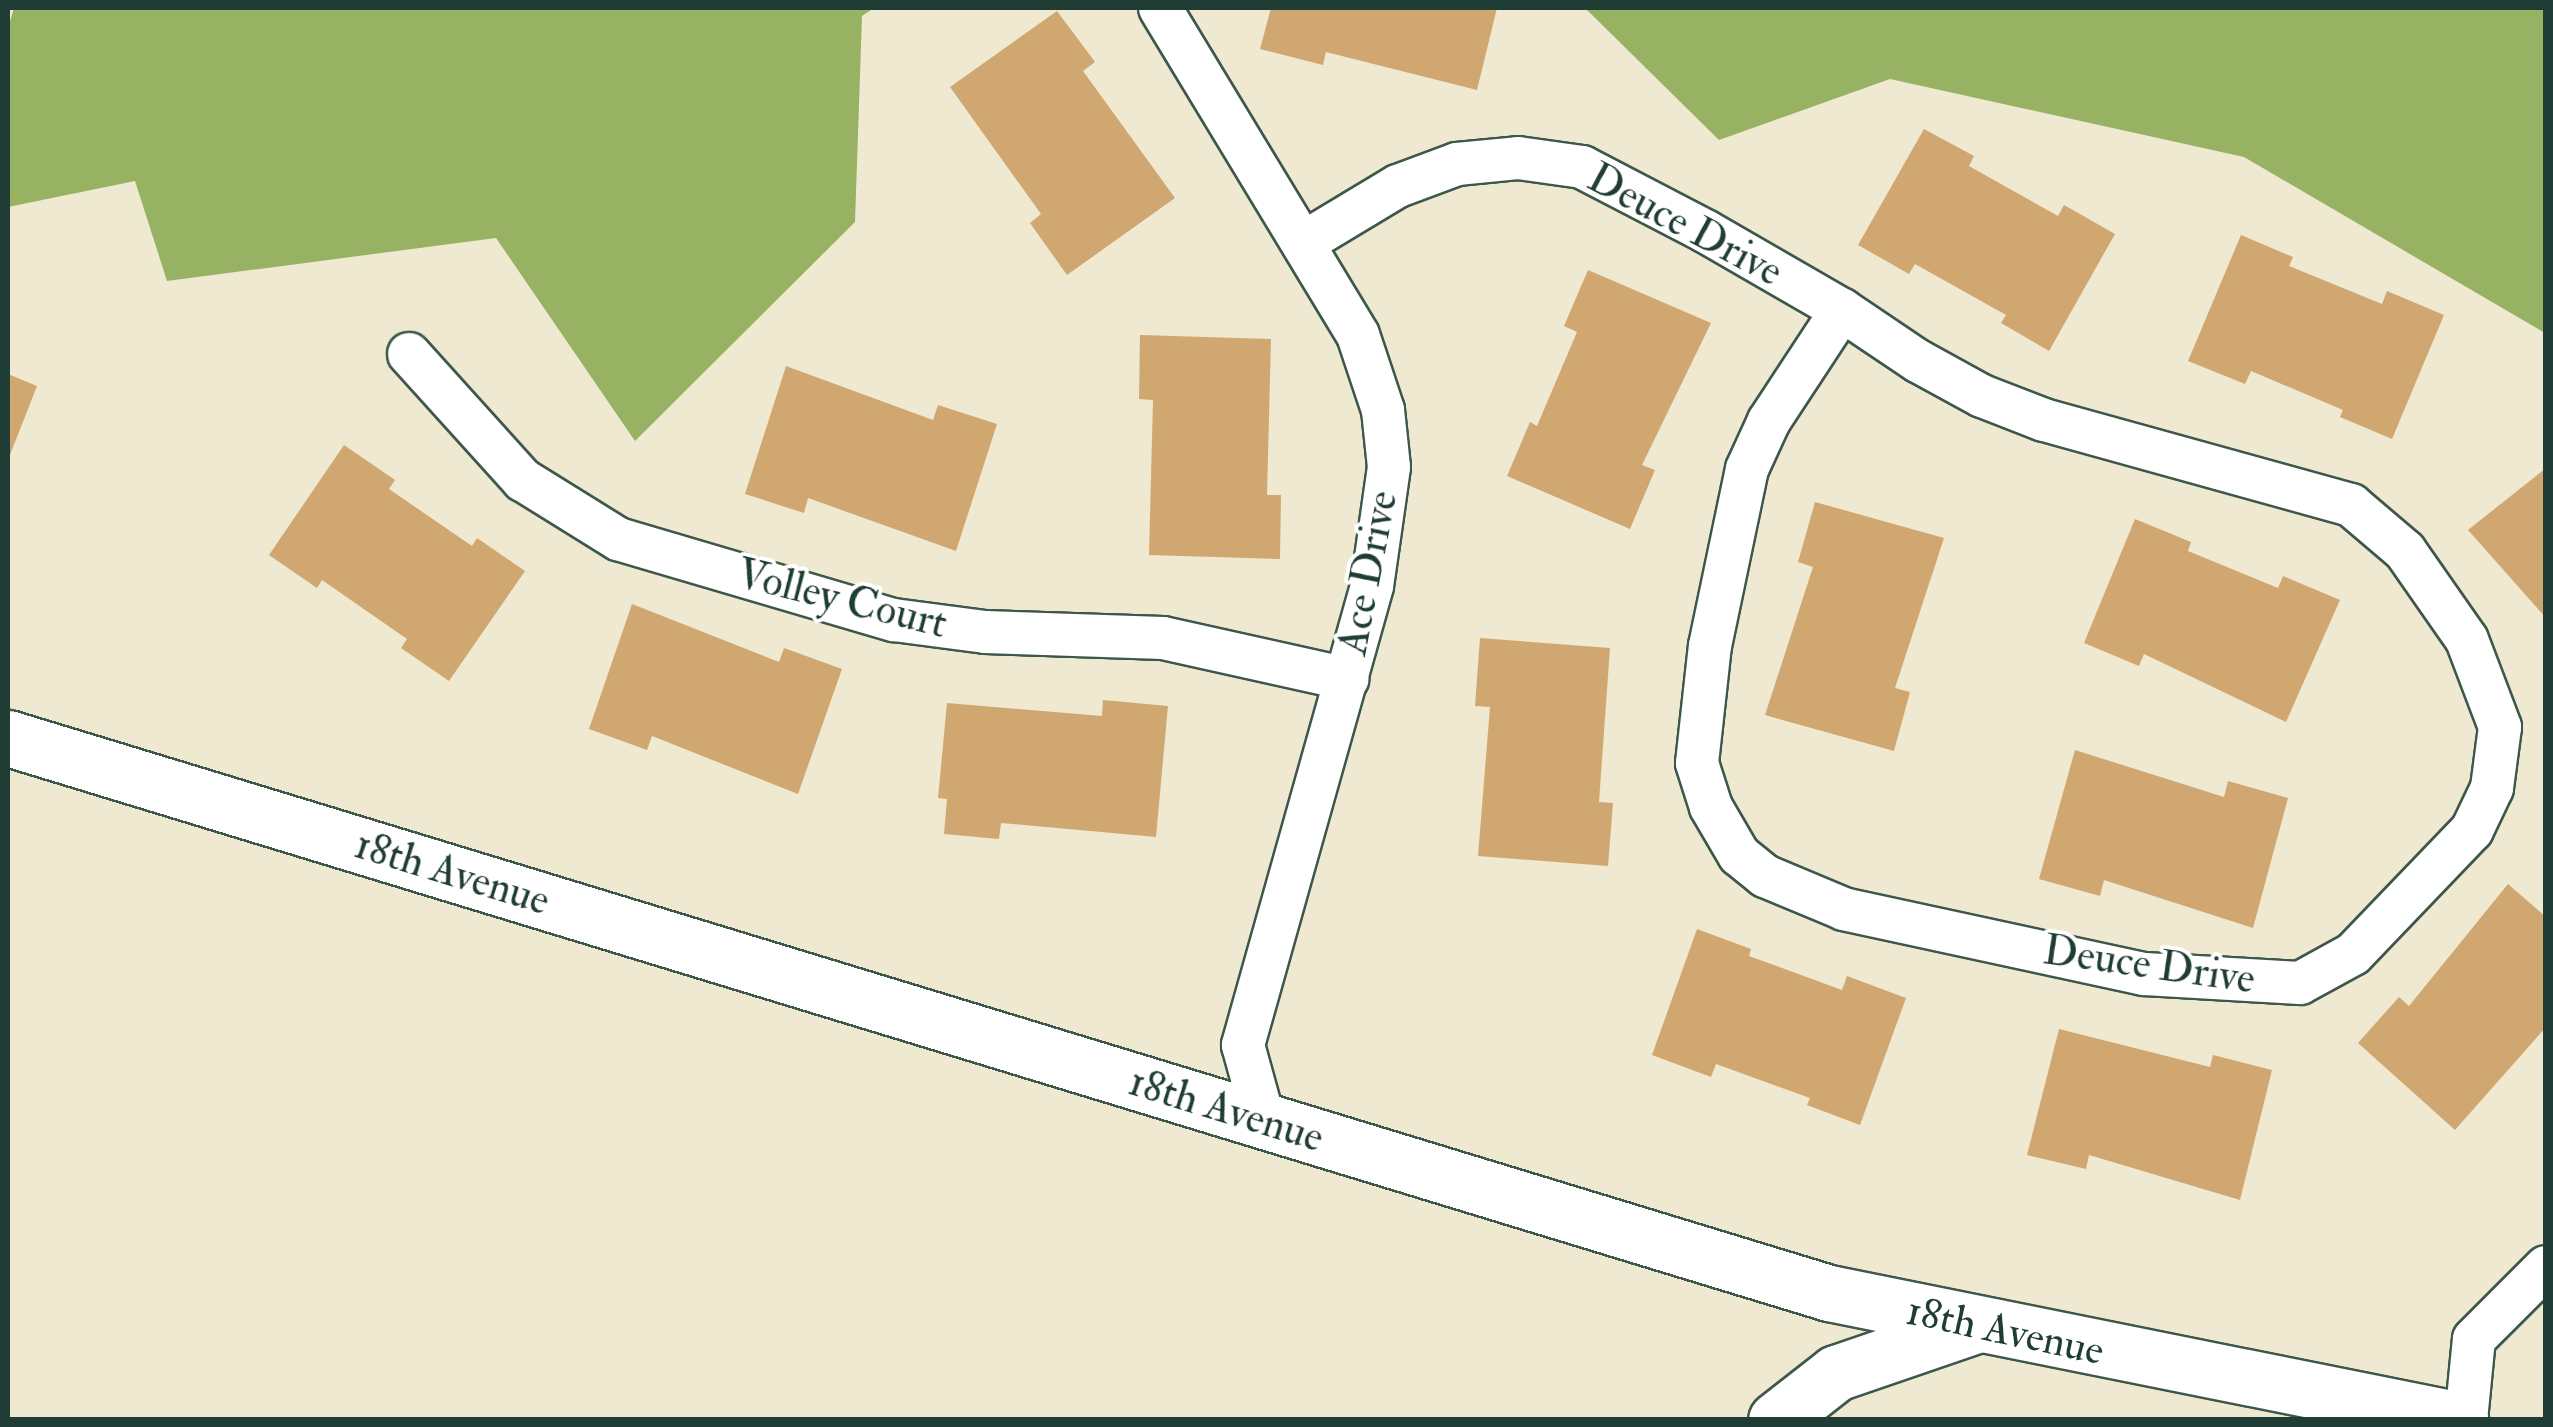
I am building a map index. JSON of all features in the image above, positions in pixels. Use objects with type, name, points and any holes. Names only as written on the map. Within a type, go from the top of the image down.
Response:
[{"type":"street","name":"Ace Drive","points":[[1160,8],[1364,348],[1382,410],[1389,466],[1384,531],[1348,678],[1243,1045],[1264,1122]]},
{"type":"street","name":"Deuce Drive","points":[[1303,243],[1427,173],[1488,159],[1550,161],[1612,180],[1842,310],[1982,396],[2044,420],[2314,490],[2351,505],[2405,551],[2467,640],[2500,727],[2492,788],[2472,830],[2353,954],[2300,983],[2144,974],[1844,908],[1766,876],[1738,854],[1711,807],[1697,763],[1710,646],[1747,469],[1769,421],[1842,310]]},
{"type":"street","name":"Volley Court","points":[[409,354],[522,480],[618,539],[894,620],[985,632],[1162,638],[1348,678]]},
{"type":"street","name":"18th Avenue","points":[[8,738],[1739,1267],[2105,1353],[2343,1391],[2463,1420]]},
{"type":"street","points":[[2463,1420],[2474,1339],[2546,1267]]},
{"type":"street","points":[[1776,1420],[1836,1373],[1976,1324]]},
{"type":"green space","points":[[14,8],[874,8],[862,16],[855,222],[635,441],[496,238],[167,281],[135,181],[8,207],[8,28]]},
{"type":"green space","points":[[1585,8],[2545,8],[2545,333],[2244,157],[1890,79],[1719,140]]},
{"type":"building","points":[[1271,8],[1497,8],[1477,90],[1326,52],[1323,65],[1260,49]]},
{"type":"building","points":[[1057,11],[1095,62],[1083,71],[1175,198],[1067,275],[1030,223],[1041,214],[950,87]]},
{"type":"building","points":[[1924,129],[1974,156],[1969,166],[2058,216],[2064,205],[2115,234],[2049,351],[2001,323],[2006,315],[1915,264],[1909,274],[1858,245]]},
{"type":"building","points":[[2241,235],[2293,257],[2289,266],[2382,304],[2387,291],[2444,315],[2392,439],[2340,417],[2343,410],[2251,371],[2245,384],[2188,361]]},
{"type":"building","points":[[1588,270],[1711,323],[1642,465],[1655,470],[1630,529],[1507,476],[1530,422],[1537,426],[1577,332],[1564,326]]},
{"type":"building","points":[[1140,335],[1271,339],[1267,495],[1281,495],[1280,559],[1149,555],[1153,400],[1139,399]]},
{"type":"building","points":[[786,366],[933,420],[938,405],[997,424],[956,551],[808,498],[804,513],[745,494]]},
{"type":"building","points":[[8,374],[37,386],[8,460]]},
{"type":"building","points":[[344,445],[395,480],[389,489],[472,546],[477,538],[525,571],[449,681],[401,648],[407,639],[322,580],[317,588],[269,555]]},
{"type":"building","points":[[2546,468],[2546,618],[2468,530]]},
{"type":"building","points":[[1815,502],[1944,538],[1895,688],[1910,692],[1894,751],[1765,715],[1813,567],[1798,562]]},
{"type":"building","points":[[2135,519],[2191,542],[2188,551],[2278,588],[2283,576],[2340,600],[2286,722],[2144,654],[2139,666],[2084,643]]},
{"type":"building","points":[[632,604],[779,662],[784,648],[842,669],[798,794],[652,736],[647,750],[589,729]]},
{"type":"building","points":[[1480,638],[1610,648],[1599,802],[1613,803],[1608,866],[1478,856],[1490,707],[1475,706]]},
{"type":"building","points":[[1103,700],[1168,706],[1156,837],[1001,823],[999,839],[944,834],[947,799],[938,798],[947,703],[1102,716]]},
{"type":"building","points":[[2075,750],[2224,797],[2228,781],[2288,798],[2253,928],[2104,880],[2100,896],[2039,879]]},
{"type":"building","points":[[2508,884],[2546,917],[2546,1027],[2455,1130],[2358,1043],[2399,997],[2409,1006]]},
{"type":"building","points":[[1697,929],[1751,949],[1749,956],[1842,990],[1847,976],[1906,998],[1860,1125],[1807,1105],[1810,1098],[1716,1064],[1711,1077],[1652,1055]]},
{"type":"building","points":[[2059,1029],[2210,1067],[2213,1055],[2272,1070],[2240,1200],[2089,1155],[2086,1169],[2027,1155]]}]
